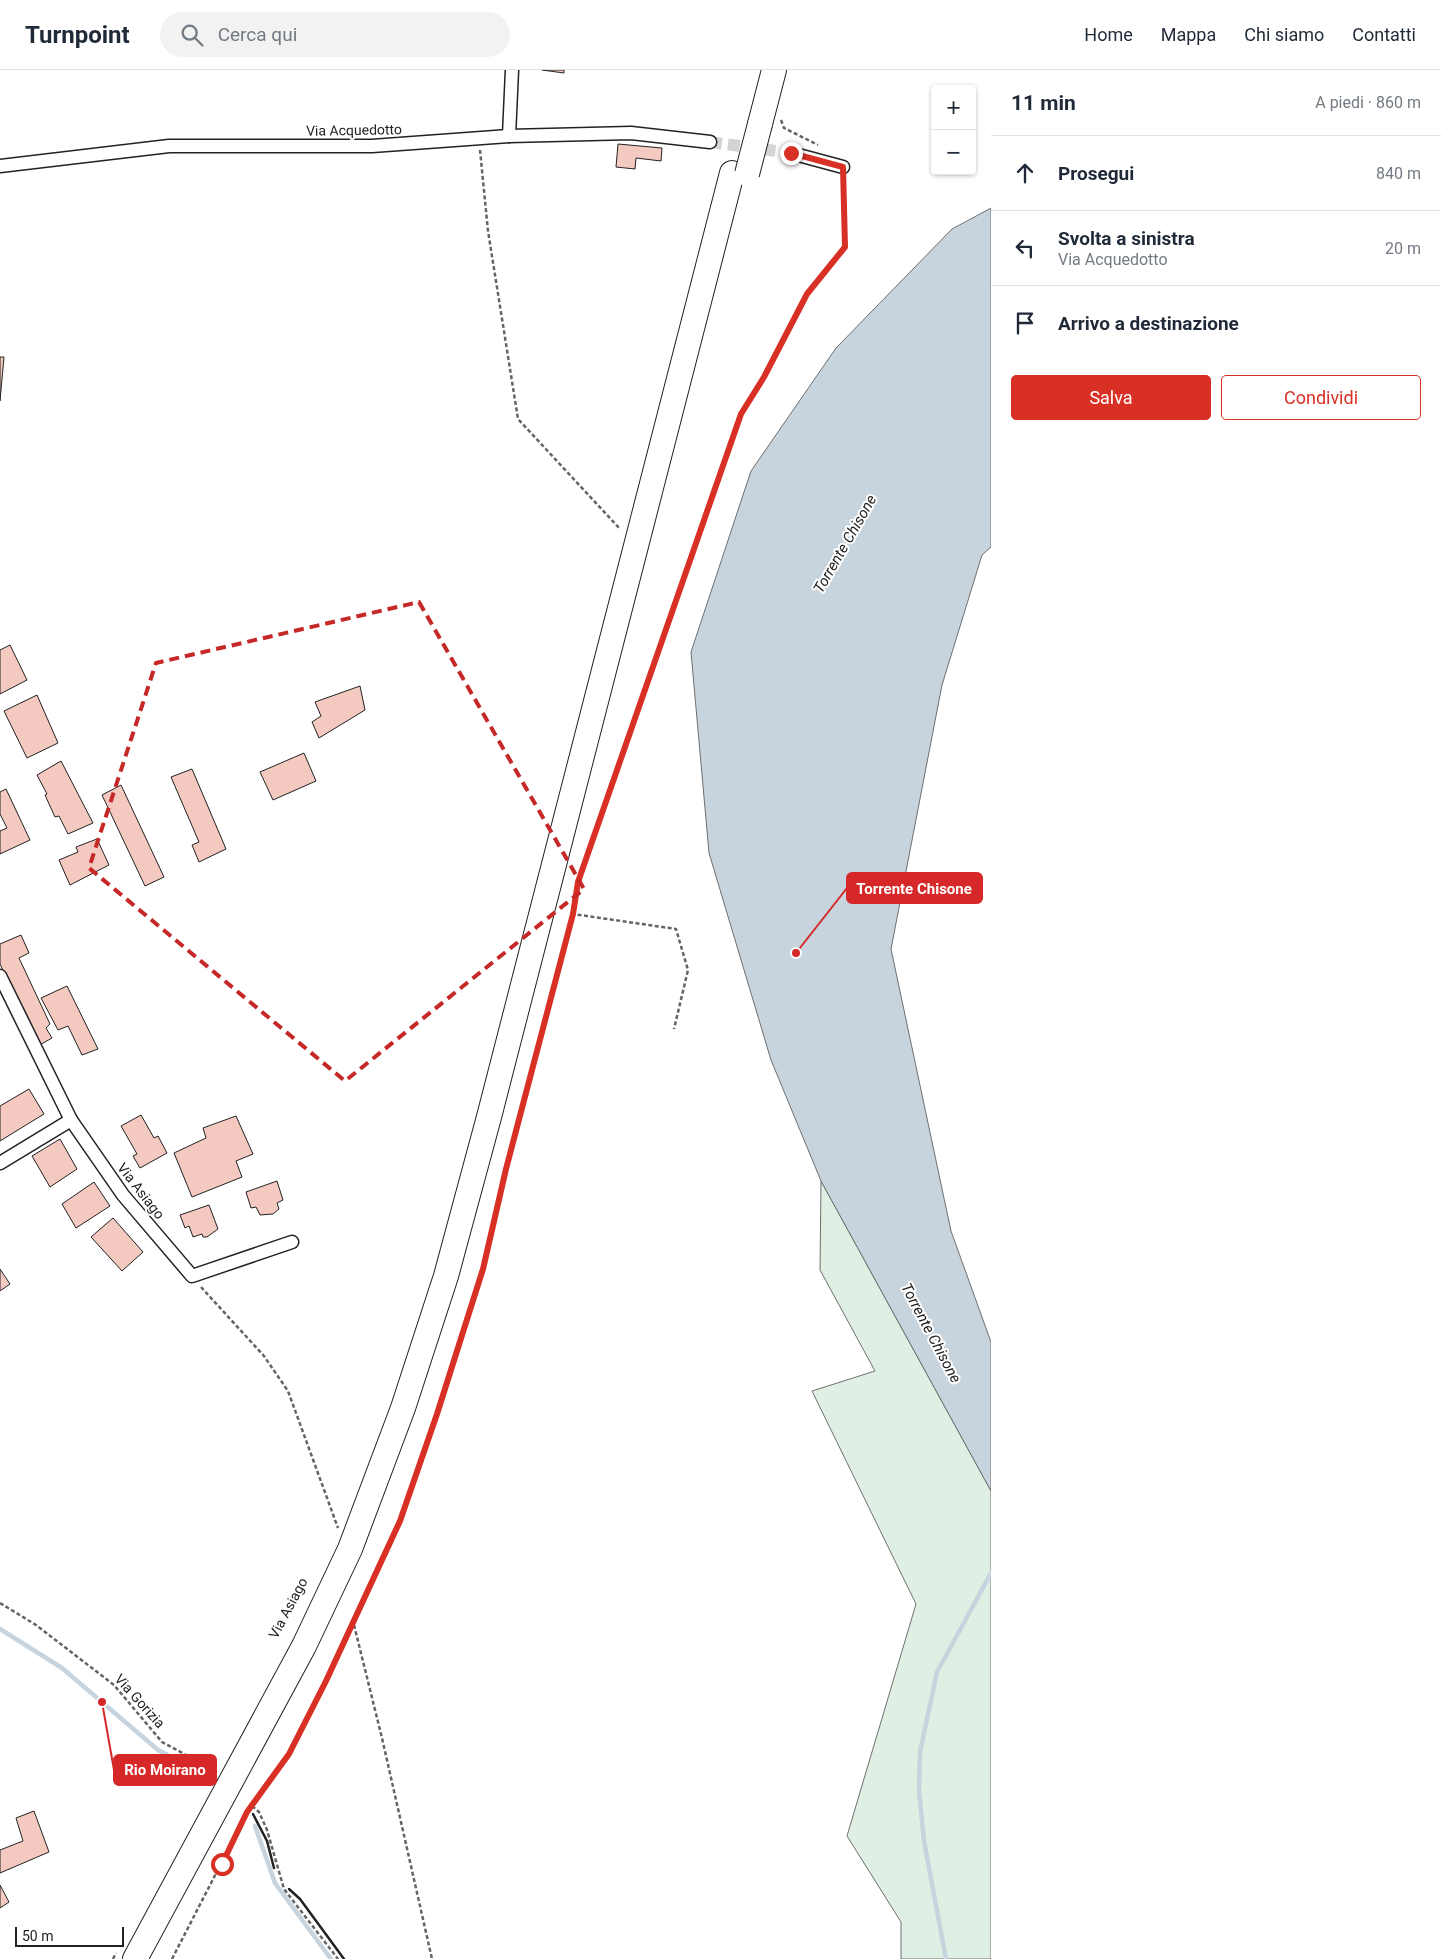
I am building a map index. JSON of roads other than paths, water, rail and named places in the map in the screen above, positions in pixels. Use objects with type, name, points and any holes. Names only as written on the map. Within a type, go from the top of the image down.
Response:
[{"type":"highway","points":[[759,70],[762,121]]},
{"type":"highway","points":[[126,1955],[304,1646],[350,1549],[403,1408],[446,1276],[739,174],[762,121],[774,70]]},
{"type":"highway","points":[[151,1959],[318,1651],[367,1545],[419,1409],[472,1238],[739,174]]},
{"type":"street","points":[[509,136],[512,70]]},
{"type":"street","name":"Via Acquedotto","points":[[0,166],[169,146],[372,146],[509,136],[631,133],[710,142]]},
{"type":"street","points":[[791,153],[843,167]]},
{"type":"street","name":"Via Asiago","points":[[0,976],[71,1120],[123,1195],[192,1276],[292,1242]]},
{"type":"street","points":[[0,1163],[71,1120]]},
{"type":"water","points":[[991,208],[991,547],[982,555],[942,685],[891,949],[951,1231],[991,1342],[991,1491],[821,1181],[771,1060],[709,853],[691,652],[751,471],[836,348],[952,229]]},
{"type":"waterway","points":[[946,1959],[924,1841],[919,1791],[920,1752],[937,1672],[991,1573]]},
{"type":"waterway","points":[[0,1629],[62,1668],[158,1750],[201,1773]]},
{"type":"waterway","points":[[255,1826],[275,1883],[331,1959]]},
{"type":"tunnel","points":[[710,142],[791,153]]},
{"type":"place","name":"Torrente Chisone","points":[[796,953]]},
{"type":"place","name":"Rio Moirano","points":[[102,1702]]}]
